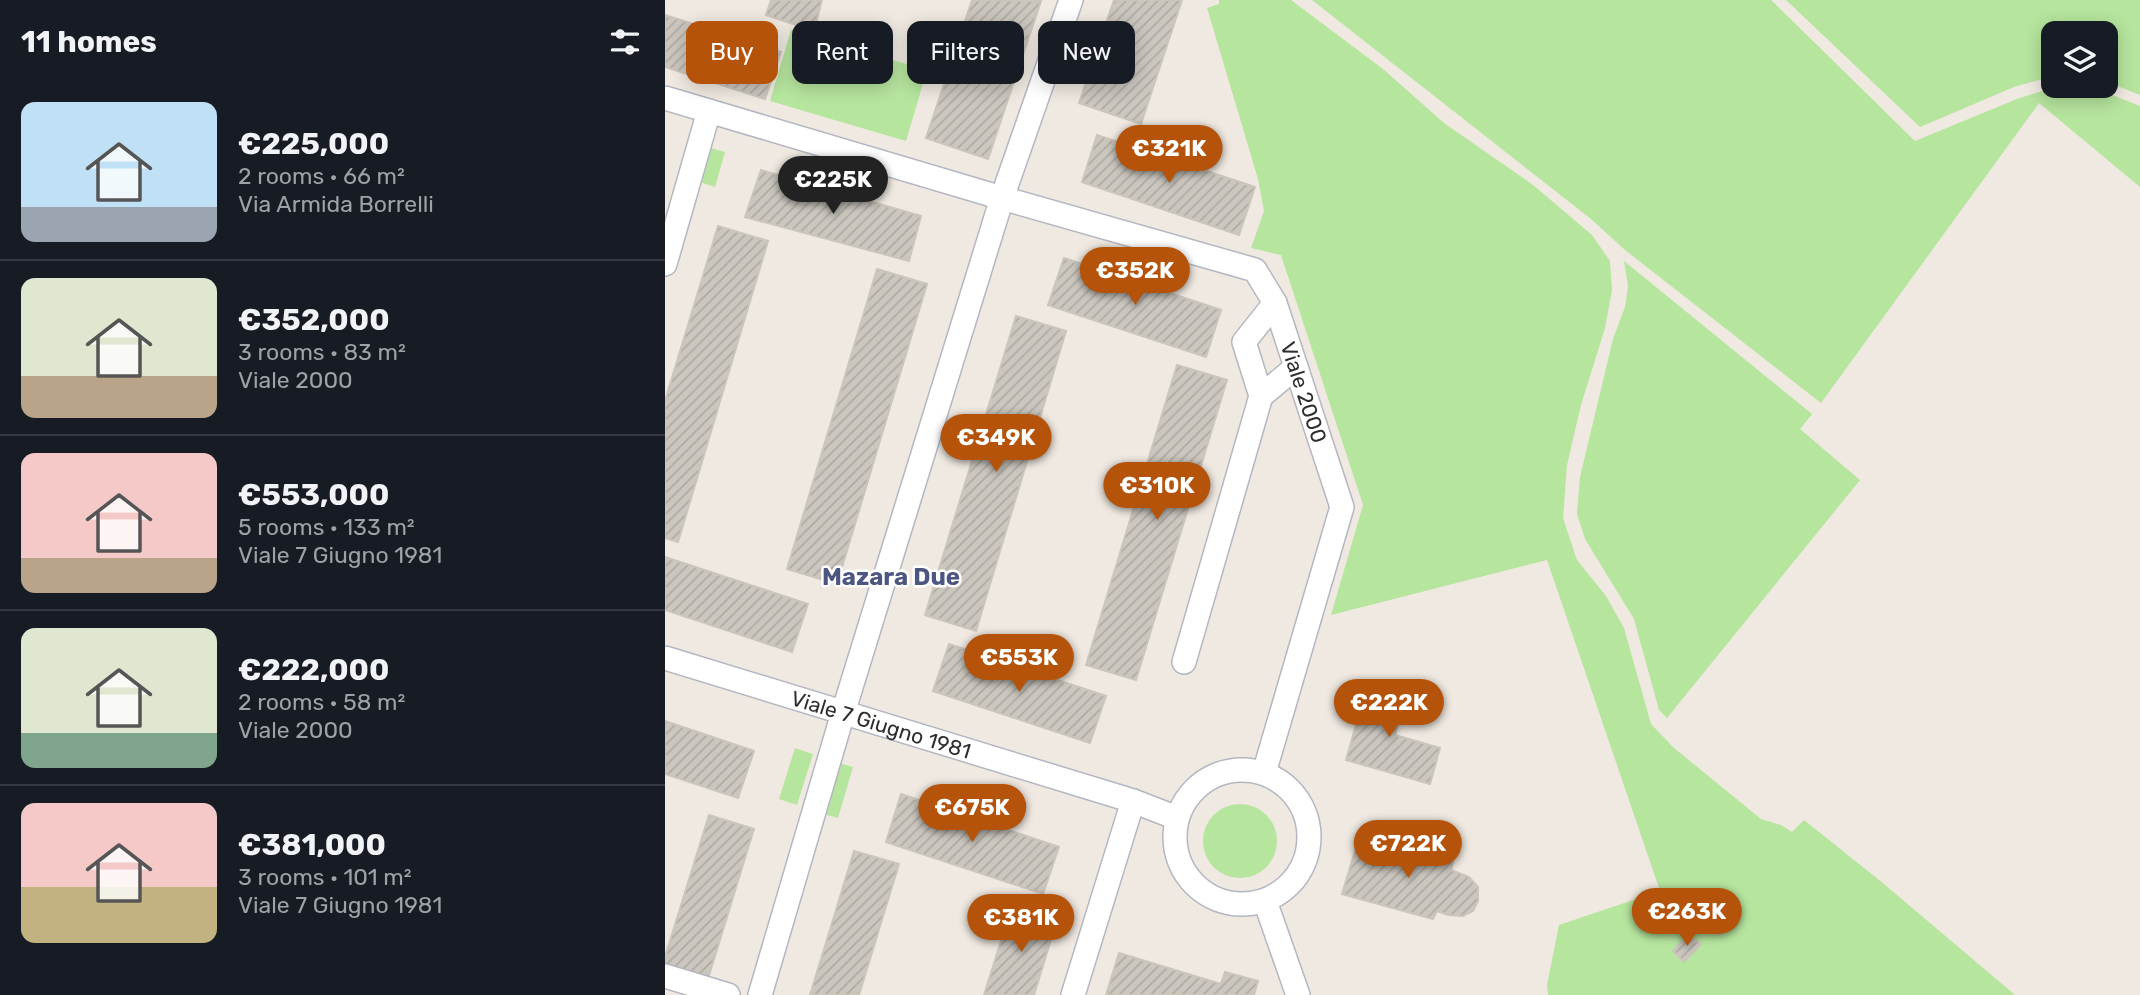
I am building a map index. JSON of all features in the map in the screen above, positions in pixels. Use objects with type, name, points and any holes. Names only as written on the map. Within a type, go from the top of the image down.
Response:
[{"type":"street","points":[[760,995],[843,713],[1002,198],[1071,0]]},
{"type":"street","name":"Viale 2000","points":[[665,98],[1255,270],[1275,303],[1342,507],[1264,773]]},
{"type":"street","points":[[665,264],[709,111]]},
{"type":"street","points":[[1261,396],[1244,342],[1275,303]]},
{"type":"street","points":[[1184,662],[1261,396],[1296,366]]},
{"type":"street","name":"Viale 7 Giugno 1981","points":[[665,658],[1133,801],[1177,818]]},
{"type":"street","points":[[1238,770],[1264,773],[1291,790],[1303,806],[1309,824],[1310,844],[1305,862],[1296,878],[1282,892],[1265,901],[1233,904],[1217,900],[1203,892],[1182,868],[1174,837],[1177,818],[1186,799],[1212,776],[1238,770]]},
{"type":"street","points":[[1073,995],[1133,801]]},
{"type":"street","points":[[1265,901],[1297,995]]},
{"type":"street","points":[[665,976],[728,995]]},
{"type":"green space","points":[[1219,0],[1291,0],[1383,69],[1444,123],[1533,185],[1592,235],[1610,261],[1612,290],[1605,328],[1581,405],[1567,465],[1563,518],[1577,560],[1606,596],[1624,628],[1651,724],[1674,748],[1761,819],[1781,825],[1792,832],[1804,820],[2015,995],[1548,995],[1547,985],[1559,925],[1660,891],[1547,560],[1331,615],[1363,505],[1281,255],[1251,248],[1264,211],[1258,179],[1207,8],[1219,4]]},
{"type":"green space","points":[[1312,0],[1771,0],[1915,141],[2041,91],[2041,98],[2118,97],[2140,106],[2140,187],[2039,103],[1821,403],[1625,250],[1591,219]]},
{"type":"green space","points":[[1786,0],[2140,0],[2140,95],[2118,86],[2118,21],[2041,21],[2041,79],[2014,87],[1920,127]]},
{"type":"green space","points":[[791,30],[792,84],[893,84],[893,60],[907,64],[907,84],[923,84],[906,141],[770,101],[775,84],[778,84],[778,74]]},
{"type":"green space","points":[[707,147],[725,152],[715,187],[697,181]]},
{"type":"green space","points":[[1624,261],[1812,414],[1800,429],[1860,480],[1667,718],[1659,710],[1634,619],[1585,539],[1577,514],[1580,477],[1613,339],[1625,307],[1628,286]]},
{"type":"green space","points":[[795,748],[813,754],[797,805],[779,799]]},
{"type":"green space","points":[[836,762],[853,767],[838,818],[820,813]]},
{"type":"green space","points":[[1233,804],[1247,804],[1261,810],[1271,820],[1277,841],[1271,862],[1261,872],[1247,878],[1233,878],[1219,872],[1209,862],[1203,848],[1203,834],[1209,820],[1219,810]]},
{"type":"building","points":[[771,0],[822,0],[817,21],[792,21],[792,24],[766,15]]},
{"type":"building","points":[[972,0],[1041,1],[1024,52],[1024,21],[965,21]]},
{"type":"building","points":[[1114,0],[1182,0],[1141,124],[1079,103],[1085,84],[1135,84],[1135,21],[1107,21]]},
{"type":"building","points":[[665,15],[686,22],[686,74],[665,67]]},
{"type":"building","points":[[718,84],[770,84],[765,99]]},
{"type":"building","points":[[944,84],[1013,84],[988,159],[926,138]]},
{"type":"building","points":[[1097,135],[1255,187],[1239,235],[1082,182]]},
{"type":"building","points":[[761,170],[921,216],[909,261],[745,217]]},
{"type":"building","points":[[718,226],[768,241],[678,542],[665,538],[665,401]]},
{"type":"building","points":[[1064,258],[1221,310],[1206,357],[1048,305]]},
{"type":"building","points":[[877,269],[927,284],[837,584],[787,569]]},
{"type":"building","points":[[1016,316],[1066,331],[976,631],[925,615]]},
{"type":"building","points":[[1177,365],[1227,380],[1136,680],[1086,665]]},
{"type":"building","points":[[665,557],[808,604],[792,652],[665,610]]},
{"type":"building","points":[[949,644],[1106,696],[1090,743],[933,691]]},
{"type":"building","points":[[1368,683],[1407,695],[1395,735],[1440,748],[1430,784],[1346,760]]},
{"type":"building","points":[[665,721],[754,751],[738,798],[665,774]]},
{"type":"building","points":[[901,794],[1059,847],[1043,894],[886,842]]},
{"type":"building","points":[[709,815],[754,829],[707,982],[665,970],[665,957]]},
{"type":"building","points":[[1361,831],[1453,862],[1451,870],[1469,877],[1478,887],[1478,901],[1473,911],[1463,916],[1437,911],[1433,919],[1342,894]]},
{"type":"building","points":[[854,851],[899,864],[859,995],[810,995]]},
{"type":"building","points":[[1012,906],[1057,920],[1034,995],[984,995]]},
{"type":"building","points":[[1688,935],[1701,944],[1684,962],[1673,951]]},
{"type":"building","points":[[1119,953],[1221,984],[1225,972],[1258,981],[1254,995],[1106,995]]},
{"type":"district","name":"Mazara Due","points":[[891,577]]}]
